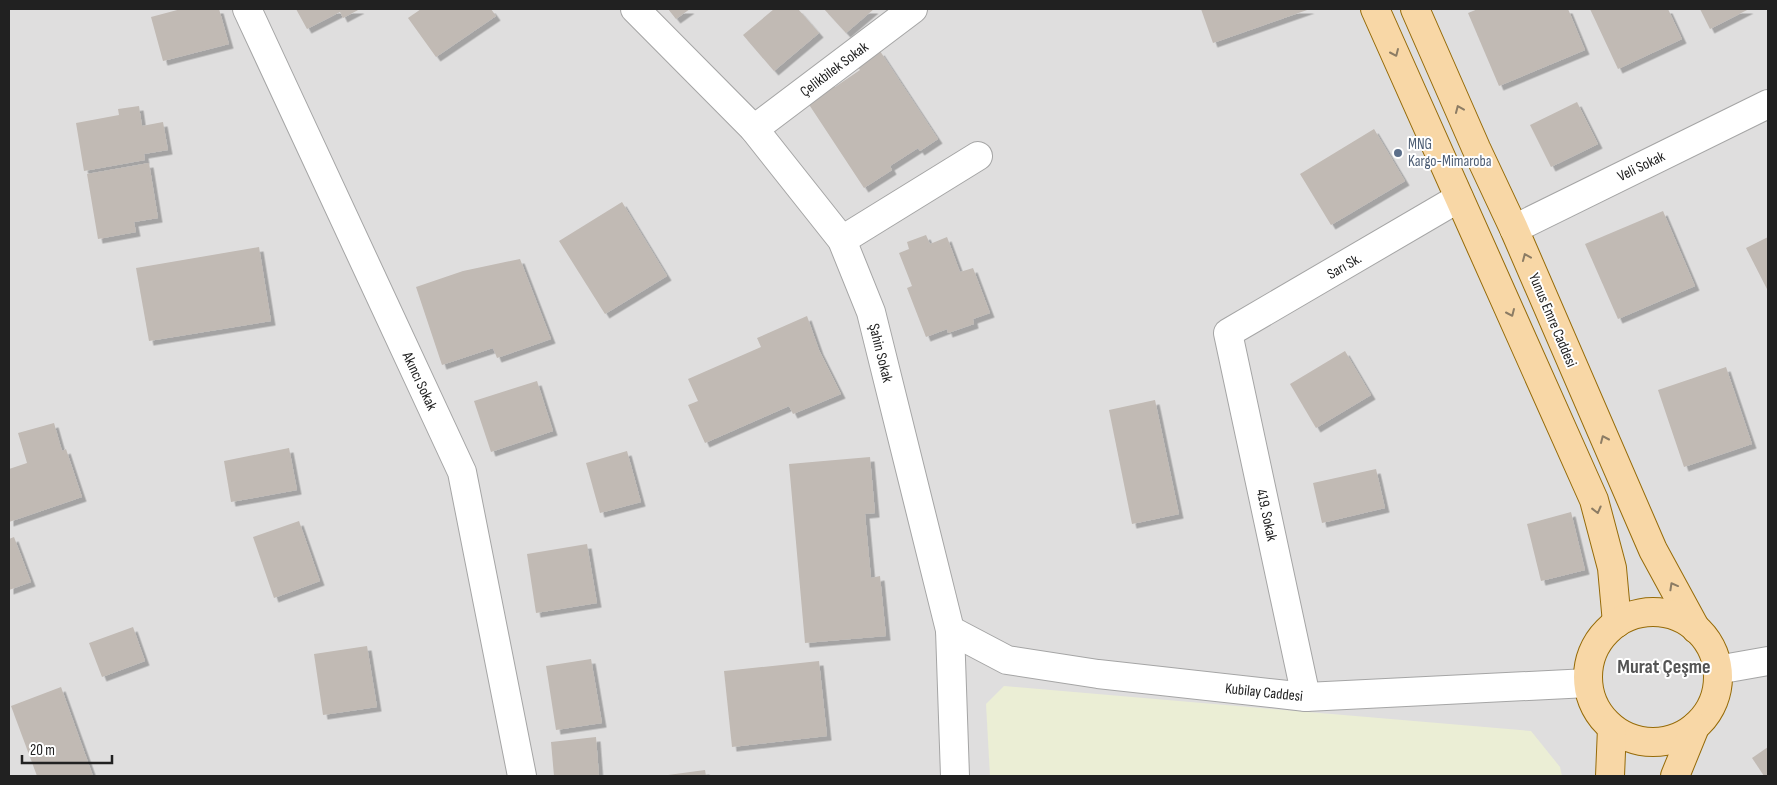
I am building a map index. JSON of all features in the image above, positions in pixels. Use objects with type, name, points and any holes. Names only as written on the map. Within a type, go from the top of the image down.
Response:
[{"type":"main road","points":[[1375,9],[1594,500],[1612,568],[1616,623]]},
{"type":"main road","name":"Yunus Emre Caddesi","points":[[1416,9],[1653,550],[1696,629]]},
{"type":"main road","points":[[1675,776],[1694,728],[1708,711],[1716,692],[1717,670],[1714,655],[1706,640],[1696,629],[1682,619],[1666,614],[1648,612],[1616,623],[1594,649],[1589,666],[1588,683],[1591,700],[1599,716],[1612,728],[1631,739],[1654,743],[1675,739],[1694,728]]},
{"type":"main road","points":[[1610,776],[1612,728]]},
{"type":"street","name":"Akıncı Sokak","points":[[247,9],[462,472],[522,776]]},
{"type":"street","name":"Şahin Sokak","points":[[635,9],[754,129],[842,240],[871,312],[950,630],[955,776]]},
{"type":"street","name":"Çelikbilek Sokak","points":[[754,129],[913,9]]},
{"type":"street","name":"Veli Sokak","points":[[1514,229],[1768,104]]},
{"type":"street","points":[[842,240],[978,156]]},
{"type":"street","name":"Sarı Sk.","points":[[1228,333],[1459,198]]},
{"type":"street","name":"419. Sokak","points":[[1228,333],[1306,697]]},
{"type":"street","name":"Kubilay Caddesi","points":[[950,630],[1007,660],[1098,674],[1306,697],[1588,683]]},
{"type":"street","points":[[1717,670],[1768,661]]},
{"type":"shaded area","points":[[9,9],[1768,9],[1768,776],[9,776]]},
{"type":"green space","points":[[1004,686],[1531,731],[1560,767],[1562,776],[990,776],[986,704]]},
{"type":"building","points":[[181,9],[219,9],[229,44],[163,61],[151,17]]},
{"type":"building","points":[[296,9],[360,9],[343,18],[340,12],[307,29]]},
{"type":"building","points":[[421,9],[491,9],[496,16],[436,57],[408,18]]},
{"type":"building","points":[[668,9],[690,9],[676,19]]},
{"type":"building","points":[[774,9],[798,9],[819,33],[774,71],[743,35]]},
{"type":"building","points":[[824,9],[874,9],[846,33]]},
{"type":"building","points":[[1201,9],[1310,9],[1213,43]]},
{"type":"building","points":[[1478,9],[1568,9],[1585,50],[1499,86],[1468,13]]},
{"type":"building","points":[[1590,9],[1668,9],[1682,39],[1618,69]]},
{"type":"building","points":[[1700,9],[1749,9],[1710,29]]},
{"type":"building","points":[[880,51],[938,139],[920,151],[918,148],[890,166],[892,170],[864,188],[806,100],[832,83],[835,87],[860,70],[857,66]]},
{"type":"building","points":[[1577,102],[1598,144],[1551,167],[1530,125]]},
{"type":"building","points":[[139,106],[142,126],[163,122],[168,150],[144,154],[145,160],[84,171],[76,123],[119,115],[118,109]]},
{"type":"building","points":[[1374,129],[1405,181],[1331,225],[1300,174]]},
{"type":"building","points":[[149,163],[158,218],[134,222],[136,232],[98,239],[87,174]]},
{"type":"building","points":[[622,202],[667,276],[605,314],[559,241]]},
{"type":"building","points":[[1663,211],[1695,286],[1618,319],[1585,244]]},
{"type":"building","points":[[926,235],[930,244],[947,237],[960,272],[973,268],[990,313],[973,319],[974,324],[948,333],[947,329],[926,337],[907,288],[912,286],[899,253],[909,249],[907,242]]},
{"type":"building","points":[[1768,237],[1768,291],[1746,248]]},
{"type":"building","points":[[259,247],[271,321],[149,341],[136,268]]},
{"type":"building","points":[[520,259],[551,339],[497,358],[493,348],[442,365],[416,287],[463,271]]},
{"type":"building","points":[[807,316],[819,350],[841,394],[793,414],[789,406],[705,443],[688,405],[698,401],[688,379],[761,347],[757,338]]},
{"type":"building","points":[[1345,351],[1371,395],[1316,428],[1290,384]]},
{"type":"building","points":[[1726,367],[1752,444],[1684,467],[1658,390]]},
{"type":"building","points":[[537,381],[553,431],[491,452],[474,401]]},
{"type":"building","points":[[1155,400],[1179,514],[1132,524],[1109,410]]},
{"type":"building","points":[[54,423],[62,451],[66,449],[82,497],[9,522],[9,469],[27,463],[18,433]]},
{"type":"building","points":[[289,448],[297,490],[231,502],[224,461]]},
{"type":"building","points":[[627,451],[641,502],[600,513],[586,463]]},
{"type":"building","points":[[870,457],[875,513],[865,514],[871,578],[880,576],[886,636],[805,643],[789,464]]},
{"type":"building","points":[[1376,469],[1385,508],[1322,523],[1313,483]]},
{"type":"building","points":[[1571,512],[1585,570],[1541,581],[1527,524]]},
{"type":"building","points":[[299,521],[320,581],[274,598],[253,537]]},
{"type":"building","points":[[14,537],[31,582],[9,590],[9,539]]},
{"type":"building","points":[[587,544],[597,603],[536,613],[527,554]]},
{"type":"building","points":[[133,627],[145,661],[102,677],[89,643]]},
{"type":"building","points":[[367,646],[377,707],[323,715],[314,654]]},
{"type":"building","points":[[591,659],[602,723],[556,730],[546,666]]},
{"type":"building","points":[[819,661],[827,736],[732,747],[724,671]]},
{"type":"building","points":[[61,687],[93,776],[37,776],[11,706]]},
{"type":"building","points":[[596,737],[599,776],[554,776],[551,742]]},
{"type":"building","points":[[1768,747],[1768,776],[1764,776],[1752,758]]},
{"type":"building","points":[[705,770],[706,776],[668,776],[668,775]]},
{"type":"place","name":"MNG Kargo-Mimaroba","points":[[1398,153]]},
{"type":"district","name":"Murat Çeşme","points":[[1664,666]]}]
